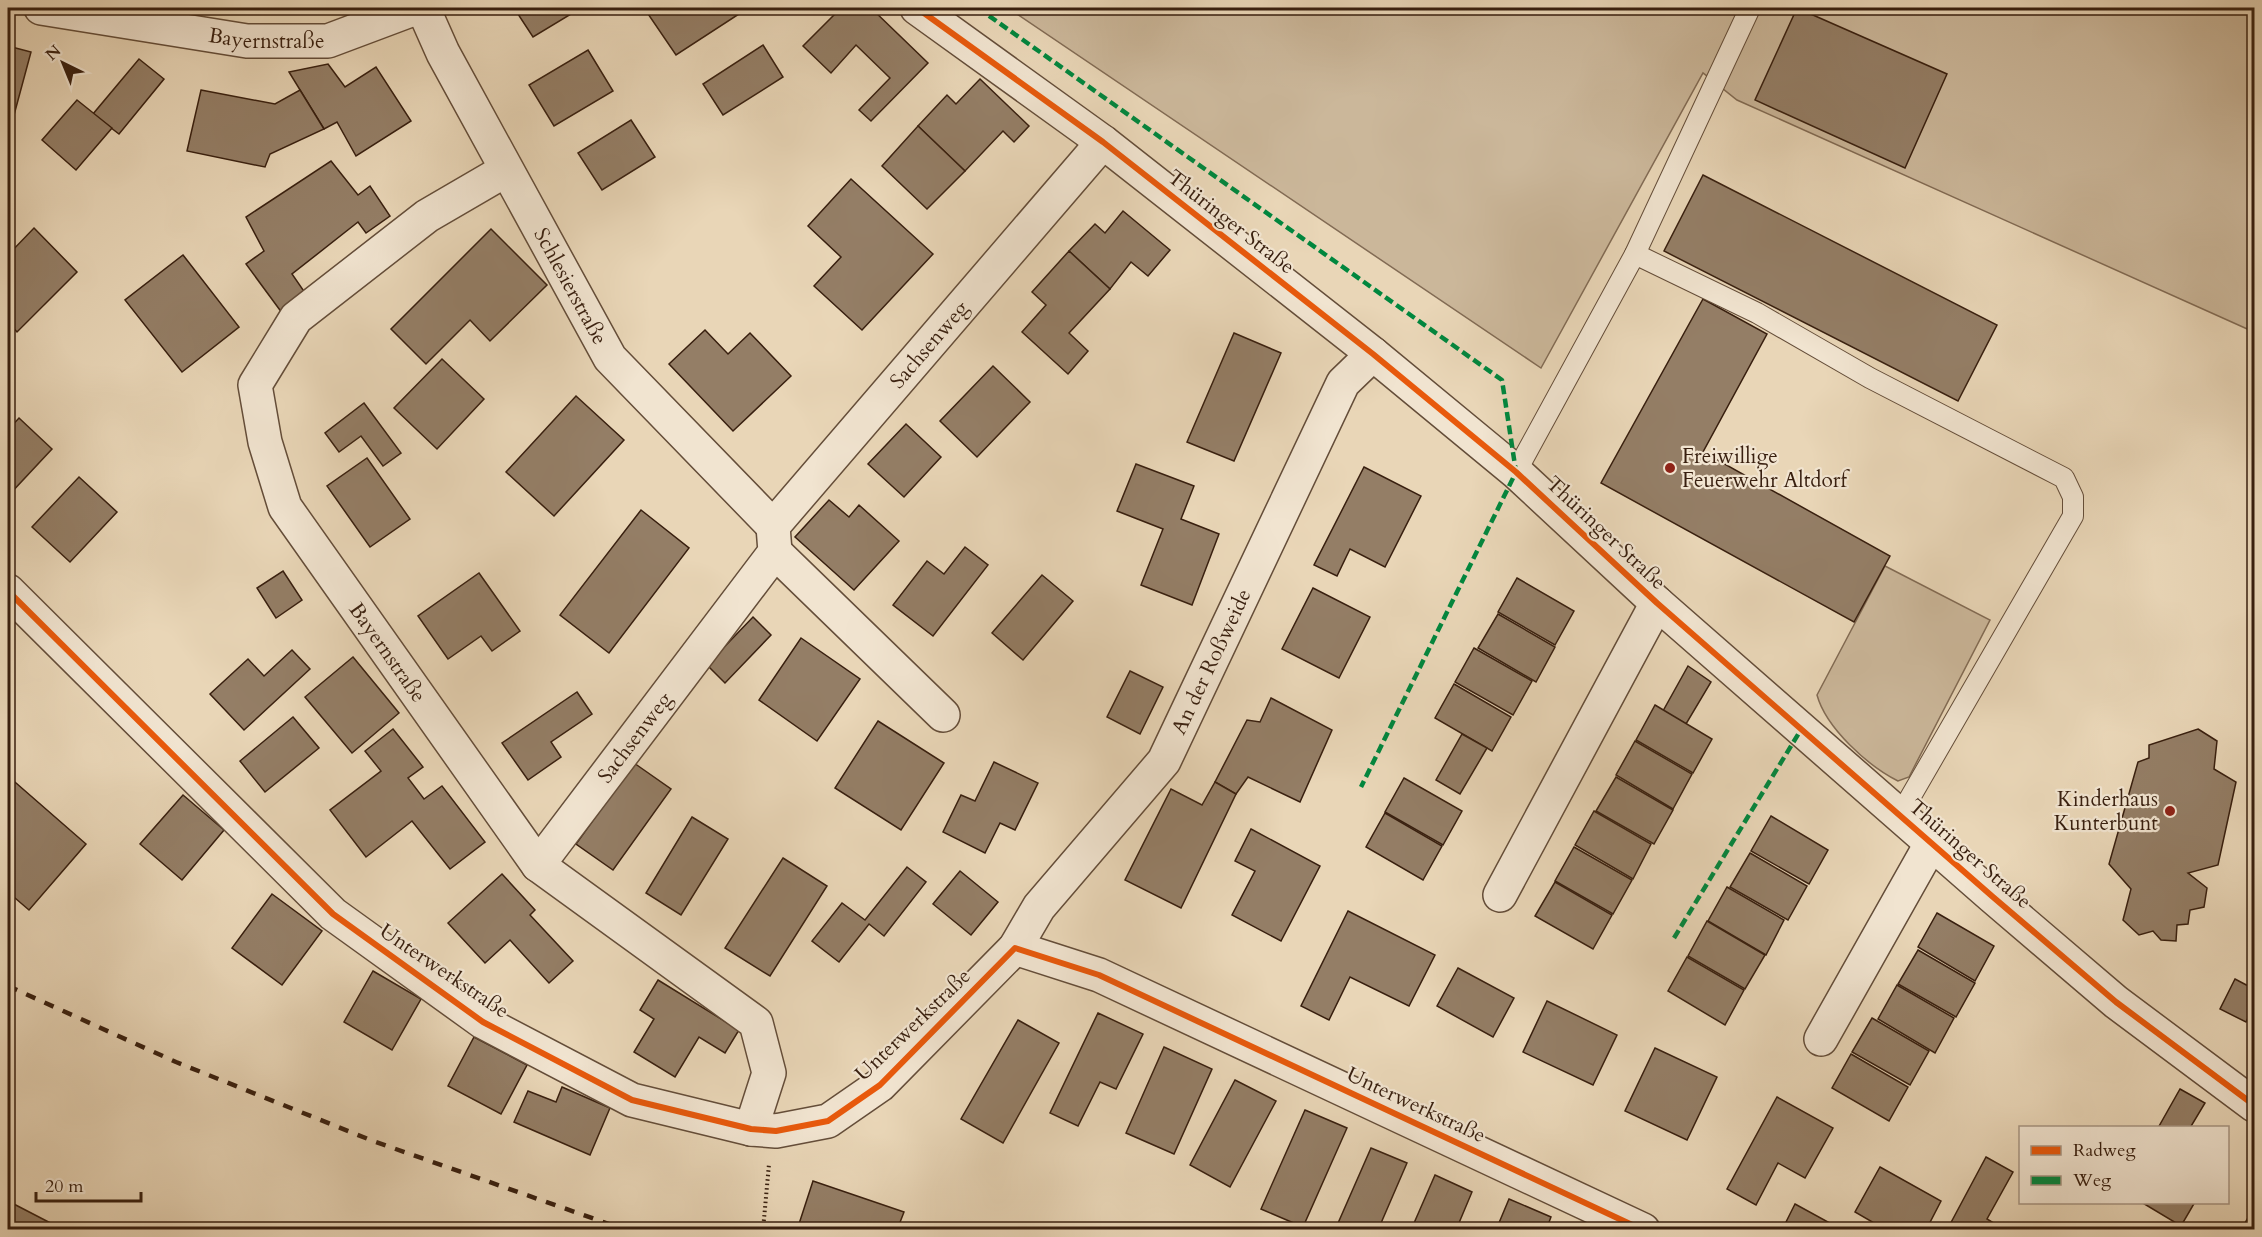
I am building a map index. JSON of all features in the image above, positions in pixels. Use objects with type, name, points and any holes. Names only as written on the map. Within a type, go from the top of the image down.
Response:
[{"type":"street","name":"Bayernstraße","points":[[41,8],[247,41],[328,41],[416,8]]},
{"type":"street","name":"Schlesierstraße","points":[[423,8],[443,53],[610,358],[774,539]]},
{"type":"street","name":"Thüringer Straße","points":[[917,8],[1102,142],[1373,354],[1516,472],[1657,603],[1931,844],[2116,1002],[2254,1105]]},
{"type":"street","name":"Sachsenweg","points":[[538,865],[774,539],[1102,142]]},
{"type":"street","name":"Bayernstraße","points":[[506,170],[427,216],[296,318],[255,385],[265,442],[285,507],[538,865],[756,1023],[769,1073],[763,1130]]},
{"type":"street","name":"An der Roßweide","points":[[1015,948],[1039,907],[1164,761],[1343,383],[1373,354]]},
{"type":"street","points":[[774,539],[943,715]]},
{"type":"street","name":"Unterwerkstraße","points":[[8,591],[342,921],[483,1022],[632,1100],[763,1130],[828,1121],[880,1085],[1015,948],[1099,975],[1643,1230]]},
{"type":"street","name":"Thüringer Straße","points":[[1500,895],[1657,603]]},
{"type":"street","name":"Thüringer Straße","points":[[1821,1039],[1931,844]]},
{"type":"lane","points":[[1516,472],[1635,254],[1750,8]]},
{"type":"lane","points":[[1635,254],[1757,313],[1870,378],[2064,478],[2073,497],[2073,516],[1900,815]]},
{"type":"path","points":[[763,1130],[769,1164],[763,1230]]},
{"type":"shaded area","points":[[1008,8],[2254,8],[2254,332],[1737,100],[1703,73],[1541,368]]},
{"type":"shaded area","points":[[1885,566],[1990,620],[1909,777],[1898,781],[1874,766],[1850,745],[1829,720],[1817,695]]},
{"type":"building","points":[[514,8],[581,8],[533,37]]},
{"type":"building","points":[[644,8],[735,8],[739,14],[676,55]]},
{"type":"building","points":[[841,8],[871,8],[928,63],[871,121],[859,110],[890,78],[856,45],[831,73],[803,46]]},
{"type":"building","points":[[1797,8],[1947,74],[1905,168],[1755,100]]},
{"type":"building","points":[[763,45],[783,77],[723,115],[703,84]]},
{"type":"building","points":[[8,46],[31,52],[10,130],[8,129]]},
{"type":"building","points":[[588,50],[613,91],[554,126],[529,85]]},
{"type":"building","points":[[139,59],[164,79],[119,134],[93,114]]},
{"type":"building","points":[[328,64],[345,87],[376,67],[411,121],[356,156],[337,122],[324,129],[289,72]]},
{"type":"building","points":[[980,79],[1029,126],[1014,142],[1003,131],[965,171],[918,126],[947,95],[956,104]]},
{"type":"building","points":[[201,90],[275,104],[300,90],[324,129],[270,154],[265,167],[187,151]]},
{"type":"building","points":[[77,100],[112,128],[76,170],[42,140]]},
{"type":"building","points":[[631,120],[655,157],[602,190],[578,153]]},
{"type":"building","points":[[918,126],[965,171],[927,209],[882,166]]},
{"type":"building","points":[[331,161],[358,195],[370,186],[390,216],[366,233],[358,222],[292,274],[310,300],[285,317],[246,264],[264,251],[246,217]]},
{"type":"building","points":[[1703,175],[1997,325],[1958,401],[1664,251]]},
{"type":"building","points":[[851,179],[933,254],[862,330],[814,286],[841,257],[808,226]]},
{"type":"building","points":[[1123,211],[1170,250],[1148,276],[1131,262],[1110,289],[1069,251],[1095,224],[1105,233]]},
{"type":"building","points":[[34,228],[77,272],[17,332],[8,322],[8,255]]},
{"type":"building","points":[[491,229],[547,285],[490,341],[470,320],[426,364],[391,329]]},
{"type":"building","points":[[1069,251],[1110,289],[1069,333],[1088,351],[1068,374],[1022,332],[1046,305],[1032,292]]},
{"type":"building","points":[[183,255],[239,327],[182,372],[125,300]]},
{"type":"building","name":"Freiwillige Feuerwehr Altdorf","points":[[1703,299],[1767,334],[1703,452],[1890,556],[1854,622],[1601,483]]},
{"type":"building","points":[[705,330],[728,354],[750,333],[791,376],[733,431],[669,364]]},
{"type":"building","points":[[1234,333],[1281,353],[1234,461],[1187,442]]},
{"type":"building","points":[[442,359],[484,399],[437,449],[394,408]]},
{"type":"building","points":[[993,366],[1030,402],[977,457],[940,421]]},
{"type":"building","points":[[576,396],[624,440],[554,516],[506,472]]},
{"type":"building","points":[[364,403],[401,453],[383,466],[361,436],[339,452],[325,433]]},
{"type":"building","points":[[19,418],[52,449],[8,496],[8,430]]},
{"type":"building","points":[[906,424],[941,457],[904,497],[868,464]]},
{"type":"building","points":[[367,458],[410,519],[370,547],[327,486]]},
{"type":"building","points":[[1136,464],[1194,486],[1181,519],[1219,534],[1192,605],[1141,585],[1163,529],[1117,511]]},
{"type":"building","points":[[1364,467],[1421,496],[1385,567],[1350,549],[1337,576],[1314,565]]},
{"type":"building","points":[[79,477],[117,512],[70,562],[32,527]]},
{"type":"building","points":[[829,500],[849,517],[859,505],[899,541],[854,590],[795,537]]},
{"type":"building","points":[[641,510],[689,548],[609,653],[560,615]]},
{"type":"building","points":[[965,547],[988,565],[933,636],[893,605],[927,561],[944,574]]},
{"type":"building","points":[[283,571],[302,600],[276,618],[257,588]]},
{"type":"building","points":[[479,573],[520,631],[492,651],[481,636],[448,659],[418,616]]},
{"type":"building","points":[[1042,575],[1073,601],[1023,660],[992,633]]},
{"type":"building","points":[[1517,578],[1574,611],[1555,645],[1498,612]]},
{"type":"building","points":[[1313,588],[1370,617],[1339,678],[1282,649]]},
{"type":"building","points":[[1498,614],[1555,647],[1536,682],[1478,648]]},
{"type":"building","points":[[753,617],[771,635],[725,683],[707,665]]},
{"type":"building","points":[[801,638],[860,679],[817,741],[759,700]]},
{"type":"building","points":[[1474,648],[1532,681],[1513,715],[1455,682]]},
{"type":"building","points":[[292,650],[310,669],[244,730],[210,694],[248,659],[264,676]]},
{"type":"building","points":[[353,657],[399,713],[352,753],[305,697]]},
{"type":"building","points":[[1688,666],[1711,682],[1686,724],[1663,711]]},
{"type":"building","points":[[1130,671],[1163,687],[1140,734],[1107,717]]},
{"type":"building","points":[[1454,684],[1511,717],[1492,751],[1435,718]]},
{"type":"building","points":[[577,692],[592,714],[551,742],[561,757],[528,780],[502,743]]},
{"type":"building","points":[[1271,698],[1332,730],[1300,802],[1248,777],[1236,794],[1215,782],[1247,720],[1260,722]]},
{"type":"building","points":[[1655,705],[1712,739],[1693,773],[1636,740]]},
{"type":"building","points":[[293,717],[319,748],[265,792],[240,761]]},
{"type":"building","points":[[878,721],[944,763],[901,830],[835,788]]},
{"type":"building","points":[[393,729],[423,767],[408,778],[424,799],[442,786],[485,842],[450,869],[412,821],[366,857],[330,810],[381,771],[365,751]]},
{"type":"building","points":[[2198,729],[2217,741],[2214,769],[2236,782],[2218,865],[2188,873],[2207,888],[2204,907],[2190,910],[2188,924],[2177,925],[2176,941],[2161,940],[2153,931],[2139,935],[2123,920],[2131,889],[2109,864],[2138,762],[2149,758],[2149,745]]},
{"type":"building","points":[[1462,734],[1487,748],[1460,794],[1436,780]]},
{"type":"building","points":[[1635,741],[1692,774],[1673,809],[1616,775]]},
{"type":"building","points":[[994,762],[1038,783],[1015,830],[1000,823],[985,853],[943,832],[961,795],[975,801]]},
{"type":"building","points":[[634,763],[671,789],[613,870],[576,844]]},
{"type":"building","points":[[8,776],[86,844],[29,910],[8,892]]},
{"type":"building","points":[[1616,777],[1673,810],[1654,844],[1596,811]]},
{"type":"building","points":[[1404,778],[1462,811],[1443,845],[1385,812]]},
{"type":"building","points":[[1215,782],[1236,794],[1181,908],[1125,880],[1171,789],[1202,805]]},
{"type":"building","points":[[183,795],[224,830],[182,880],[140,844]]},
{"type":"building","points":[[1594,811],[1651,844],[1633,879],[1575,845]]},
{"type":"building","points":[[1385,813],[1442,846],[1423,880],[1366,847]]},
{"type":"building","points":[[1771,816],[1828,850],[1809,884],[1751,851]]},
{"type":"building","points":[[692,817],[728,839],[681,915],[646,893]]},
{"type":"building","points":[[1251,829],[1320,866],[1281,941],[1232,915],[1255,871],[1235,861]]},
{"type":"building","points":[[1574,847],[1632,880],[1613,914],[1555,881]]},
{"type":"building","points":[[1750,853],[1807,886],[1788,920],[1730,887]]},
{"type":"building","points":[[783,858],[827,886],[770,976],[725,948]]},
{"type":"building","points":[[907,867],[926,882],[884,936],[869,924],[839,962],[812,941],[842,903],[865,920]]},
{"type":"building","points":[[960,871],[998,902],[971,935],[933,904]]},
{"type":"building","points":[[502,874],[535,910],[530,915],[573,961],[549,983],[510,940],[485,963],[448,923]]},
{"type":"building","points":[[1555,882],[1612,915],[1593,949],[1535,916]]},
{"type":"building","points":[[1727,887],[1784,920],[1766,955],[1708,921]]},
{"type":"building","points":[[272,894],[322,931],[282,985],[232,948]]},
{"type":"building","points":[[1348,911],[1435,955],[1409,1006],[1350,977],[1329,1020],[1301,1006]]},
{"type":"building","points":[[1937,913],[1994,946],[1975,981],[1918,947]]},
{"type":"building","points":[[1707,921],[1765,955],[1745,989],[1688,956]]},
{"type":"building","points":[[1918,950],[1975,983],[1956,1017],[1898,984]]},
{"type":"building","points":[[1687,957],[1744,990],[1725,1025],[1668,991]]},
{"type":"building","points":[[1458,968],[1514,998],[1493,1037],[1437,1006]]},
{"type":"building","points":[[373,971],[421,999],[392,1050],[344,1022]]},
{"type":"building","points":[[2235,979],[2254,989],[2254,1005],[2246,1022],[2220,1009]]},
{"type":"building","points":[[658,980],[739,1030],[725,1053],[699,1037],[675,1077],[634,1052],[654,1019],[640,1010]]},
{"type":"building","points":[[1897,985],[1954,1018],[1935,1053],[1878,1019]]},
{"type":"building","points":[[1547,1001],[1617,1035],[1593,1085],[1523,1052]]},
{"type":"building","points":[[1098,1013],[1143,1034],[1116,1089],[1100,1082],[1078,1126],[1050,1113]]},
{"type":"building","points":[[1872,1018],[1929,1051],[1910,1085],[1852,1052]]},
{"type":"building","points":[[1018,1020],[1059,1043],[1003,1143],[961,1119]]},
{"type":"building","points":[[474,1037],[527,1065],[501,1114],[448,1086]]},
{"type":"building","points":[[1164,1047],[1212,1069],[1174,1154],[1126,1133]]},
{"type":"building","points":[[1655,1048],[1717,1077],[1687,1140],[1625,1111]]},
{"type":"building","points":[[1851,1054],[1908,1087],[1889,1121],[1832,1088]]},
{"type":"building","points":[[1235,1080],[1276,1101],[1230,1187],[1190,1165]]},
{"type":"building","points":[[562,1087],[610,1108],[590,1155],[514,1122],[528,1091],[556,1102]]},
{"type":"building","points":[[2180,1089],[2205,1103],[2191,1126],[2159,1126]]},
{"type":"building","points":[[1777,1097],[1833,1128],[1805,1178],[1778,1163],[1756,1205],[1727,1189]]},
{"type":"building","points":[[1305,1110],[1347,1128],[1303,1227],[1261,1209]]},
{"type":"building","points":[[1371,1148],[1407,1163],[1378,1230],[1335,1230]]},
{"type":"building","points":[[1986,1157],[2013,1172],[1987,1219],[2005,1230],[1947,1230]]},
{"type":"building","points":[[1880,1167],[1941,1201],[1926,1230],[1886,1230],[1855,1212]]},
{"type":"building","points":[[1435,1175],[1472,1192],[1456,1230],[1411,1230]]},
{"type":"building","points":[[813,1181],[904,1212],[897,1230],[797,1230]]},
{"type":"building","points":[[1509,1199],[1551,1217],[1546,1230],[1496,1230]]},
{"type":"building","points":[[8,1201],[64,1230],[8,1230]]},
{"type":"building","points":[[1795,1204],[1839,1228],[1838,1230],[1782,1230]]},
{"type":"building","points":[[2144,1204],[2194,1204],[2181,1226]]},
{"type":"building","points":[[2254,1207],[2254,1230],[2241,1230]]},
{"type":"railway","points":[[8,986],[176,1062],[373,1141],[626,1230]]},
{"type":"marked path","points":[[978,8],[1502,380],[1516,472],[1361,787]]},
{"type":"marked path","points":[[1674,938],[1802,728]]},
{"type":"cycle path","points":[[917,8],[1103,142],[1373,354],[1516,472],[1657,603],[2116,1002],[2254,1105]]},
{"type":"cycle path","points":[[8,591],[333,914],[483,1022],[632,1100],[751,1129],[776,1131],[828,1121],[880,1085],[1015,948],[1099,975],[1643,1230]]},
{"type":"place","name":"Freiwillige Feuerwehr Altdorf","points":[[1670,468]]},
{"type":"place","name":"Kinderhaus Kunterbunt","points":[[2170,811]]}]
